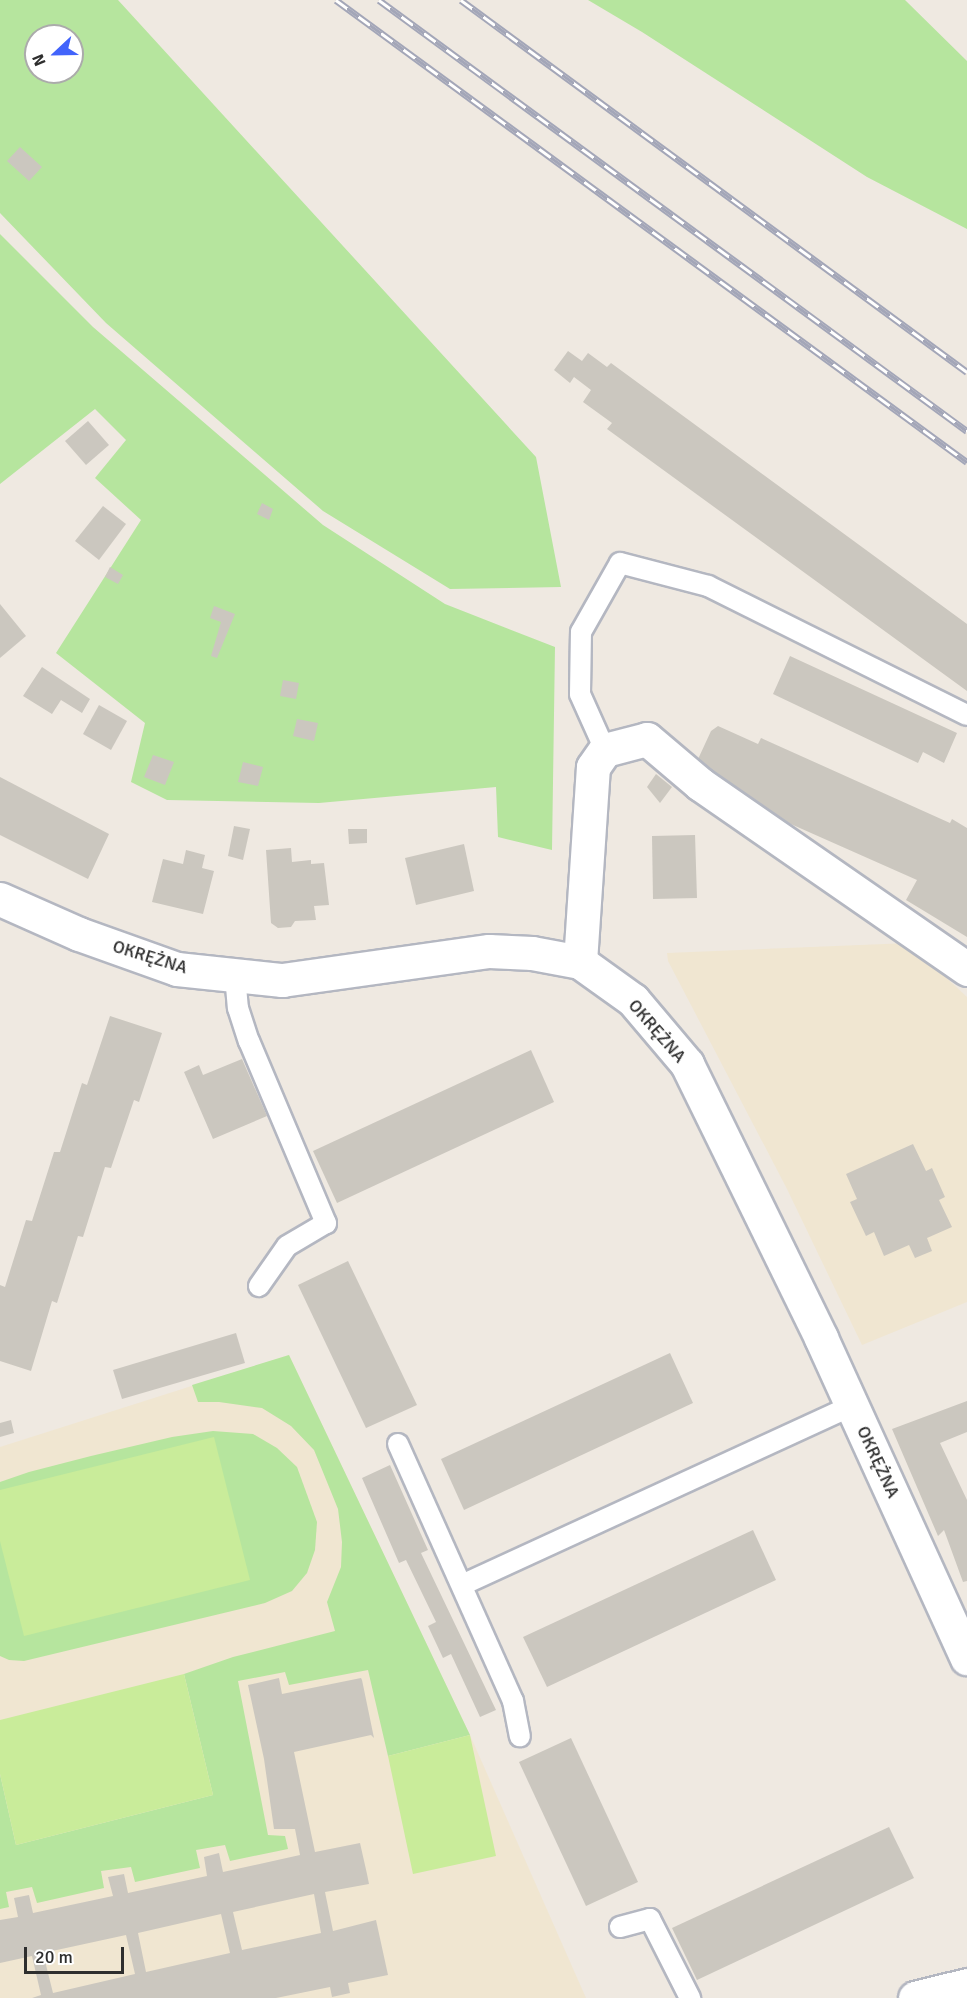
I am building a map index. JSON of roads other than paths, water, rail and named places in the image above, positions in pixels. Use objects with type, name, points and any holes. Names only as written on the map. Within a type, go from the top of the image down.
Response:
[{"type":"street","points":[[580,962],[593,767],[605,750],[647,739],[700,784],[967,969]]},
{"type":"street","name":"OKRĘŻNA","points":[[0,899],[80,934],[177,969],[282,980],[489,951],[532,953],[580,962],[633,1000],[687,1064],[852,1406],[967,1658]]},
{"type":"street","points":[[915,1998],[967,1985]]},
{"type":"lane","points":[[605,750],[579,694],[581,632],[620,563],[708,586],[967,715]]},
{"type":"lane","points":[[235,975],[238,1008],[249,1041],[326,1223],[287,1246],[259,1286]]},
{"type":"lane","points":[[462,1585],[852,1406]]},
{"type":"lane","points":[[398,1444],[513,1701],[520,1736]]},
{"type":"lane","points":[[620,1927],[650,1919],[690,1998]]},
{"type":"railway","points":[[336,0],[967,462]]},
{"type":"railway","points":[[379,0],[967,431]]},
{"type":"railway","points":[[461,0],[967,372]]}]
